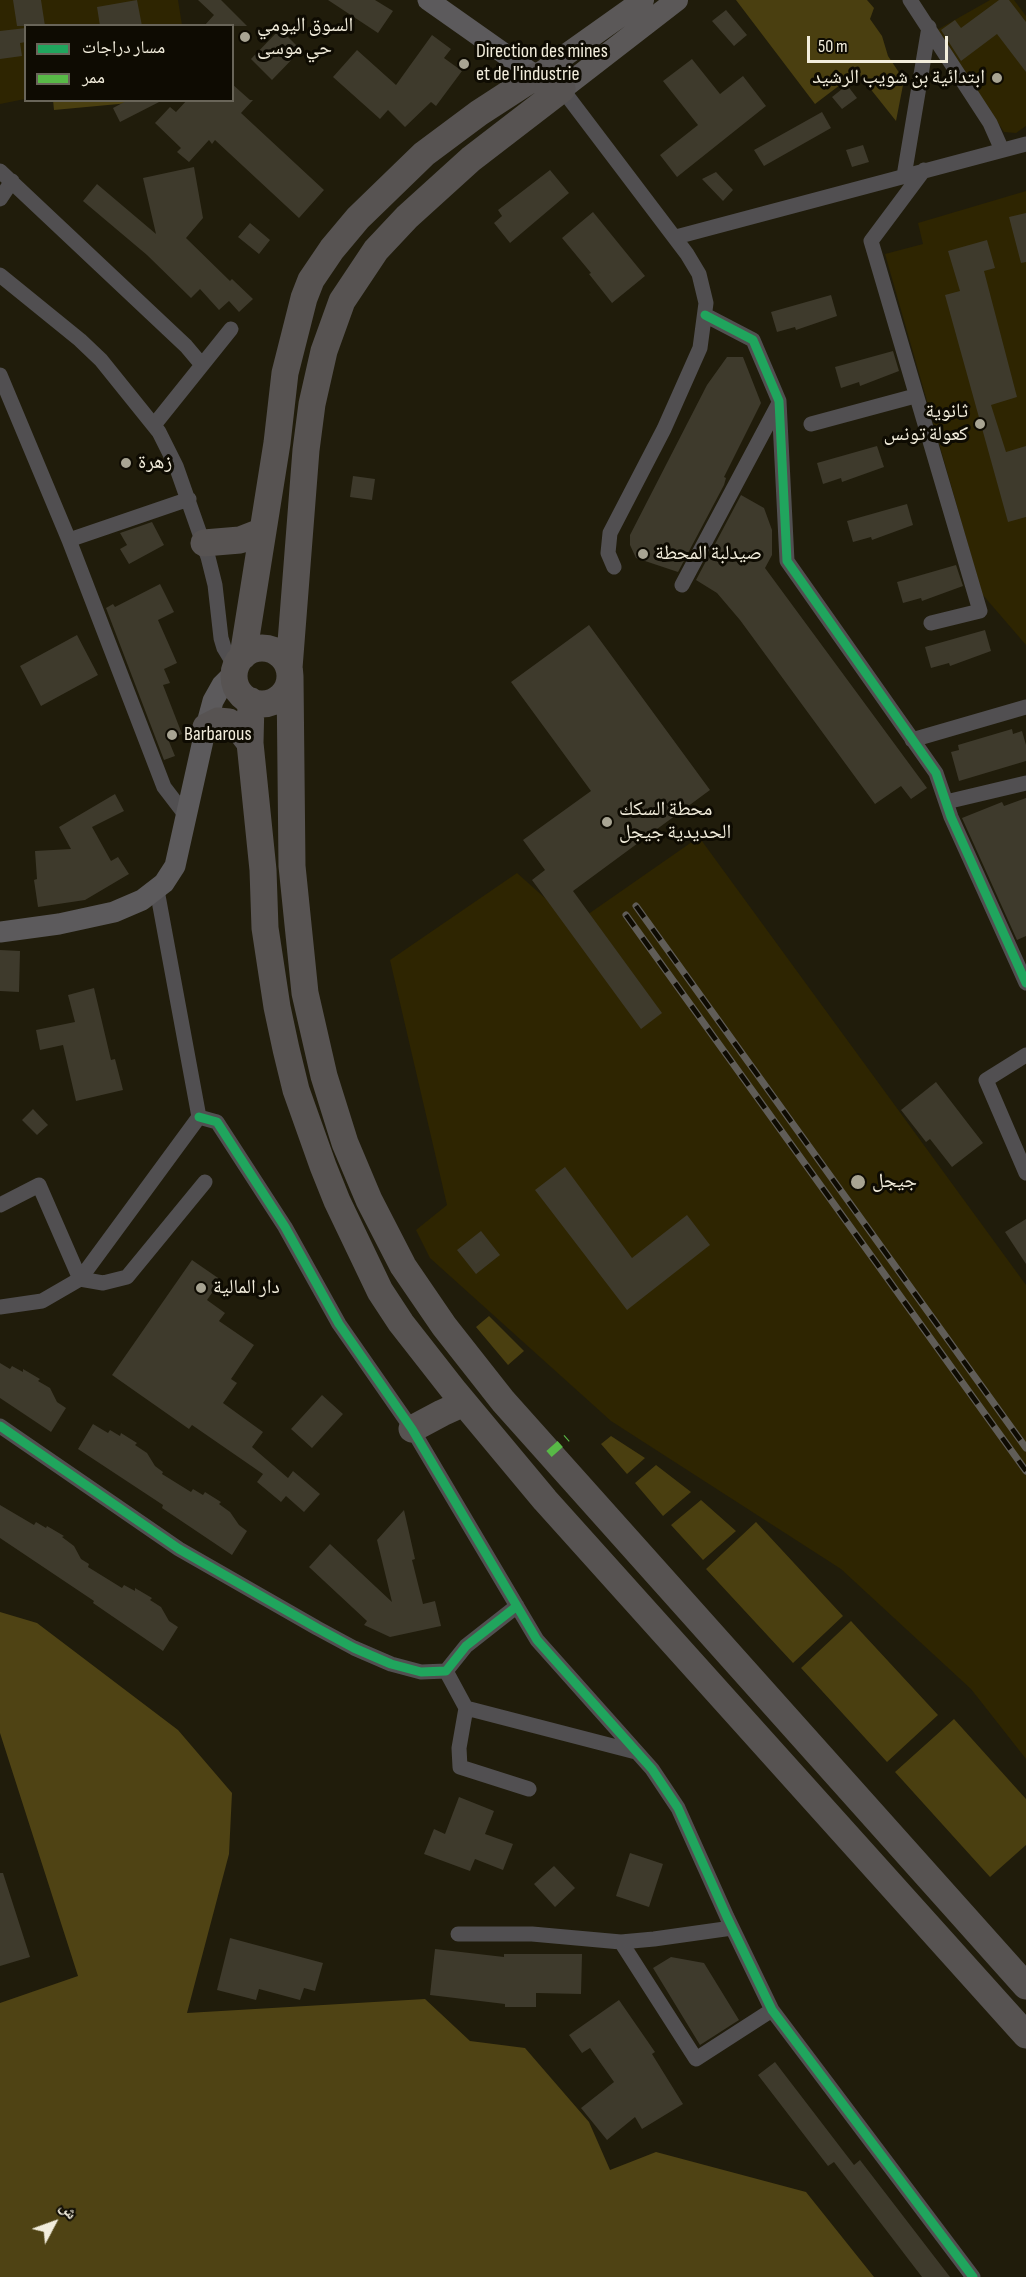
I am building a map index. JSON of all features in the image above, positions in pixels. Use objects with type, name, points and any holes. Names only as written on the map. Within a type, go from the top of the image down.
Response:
[{"type":"highway","points":[[536,76],[479,113],[424,154],[358,218],[332,249],[311,280],[304,298],[285,373],[242,679],[250,743],[269,963],[296,1090],[337,1201],[380,1291],[464,1404],[545,1500],[1026,2035]]},
{"type":"highway","points":[[242,679],[269,703],[278,699],[289,685],[306,450],[312,404],[324,351],[342,302],[376,250],[407,217],[471,159],[562,89]]},
{"type":"highway","points":[[204,543],[240,540],[263,531]]},
{"type":"highway","points":[[242,679],[257,649],[273,650],[285,660],[289,672],[292,866],[305,993],[324,1076],[345,1143],[369,1200],[403,1266],[444,1326],[503,1401],[1026,1986]]},
{"type":"highway","points":[[206,727],[218,721],[229,722],[240,730],[250,743]]},
{"type":"highway","points":[[412,1429],[464,1404]]},
{"type":"main road","points":[[428,0],[536,76],[562,89],[677,0]]},
{"type":"main road","points":[[536,76],[643,0]]},
{"type":"main road","points":[[0,932],[101,916],[132,905],[157,890],[171,875],[175,866],[213,701],[222,685],[242,679]]},
{"type":"street","points":[[910,0],[990,123],[1002,150]]},
{"type":"street","points":[[904,176],[929,27]]},
{"type":"street","points":[[562,89],[675,237],[699,274],[705,296],[705,315],[700,348],[664,429],[610,533],[608,553],[614,567]]},
{"type":"street","points":[[675,237],[1026,144]]},
{"type":"street","points":[[924,170],[871,241],[980,611],[932,624]]},
{"type":"street","points":[[0,171],[186,346],[202,365]]},
{"type":"street","points":[[0,199],[12,181]]},
{"type":"street","points":[[0,275],[81,340],[101,360],[154,425],[176,465],[189,499],[215,585],[221,638],[224,648],[242,679]]},
{"type":"street","points":[[705,315],[753,340],[779,403],[787,561],[936,773],[946,802],[1026,983]]},
{"type":"street","points":[[154,425],[231,329]]},
{"type":"street","points":[[0,375],[69,540],[164,787],[187,818]]},
{"type":"street","points":[[811,424],[915,396]]},
{"type":"street","points":[[682,585],[779,403]]},
{"type":"street","points":[[69,540],[189,499]]},
{"type":"street","points":[[912,740],[1026,707]]},
{"type":"street","points":[[946,802],[1026,783]]},
{"type":"street","points":[[0,1307],[42,1301],[80,1279],[199,1117],[157,890]]},
{"type":"street","points":[[1026,1055],[986,1080],[1026,1173]]},
{"type":"street","points":[[199,1117],[217,1122],[285,1227],[339,1324],[412,1429],[537,1640],[652,1769],[678,1808],[772,2010],[973,2277]]},
{"type":"street","points":[[80,1279],[103,1283],[127,1277],[205,1182]]},
{"type":"street","points":[[0,1205],[39,1185],[80,1279]]},
{"type":"street","points":[[0,1426],[179,1549],[317,1628],[391,1664],[421,1672],[446,1671],[466,1646],[517,1606]]},
{"type":"street","points":[[446,1671],[466,1708],[459,1748],[460,1767],[529,1789]]},
{"type":"street","points":[[466,1708],[636,1752]]},
{"type":"street","points":[[458,1934],[532,1934],[621,1942],[732,1928]]},
{"type":"street","points":[[621,1942],[696,2059],[772,2010]]},
{"type":"shaded area","points":[[0,0],[178,0],[182,24],[24,24],[24,99],[0,104]]},
{"type":"shaded area","points":[[736,0],[867,0],[874,8],[870,19],[882,36],[888,56],[904,80],[896,121],[857,72],[815,104]]},
{"type":"shaded area","name":"ابتدائية بن شويب الرشيد","points":[[990,0],[1014,0],[1026,16],[1026,126],[1016,133],[1004,132],[937,30]]},
{"type":"shaded area","points":[[53,102],[140,102],[54,110]]},
{"type":"shaded area","name":"ثانوية كعولة تونس","points":[[1026,191],[1026,645],[982,594],[885,254],[923,244],[918,223]]},
{"type":"shaded area","points":[[699,837],[1026,1285],[1026,1759],[971,1689],[841,1569],[611,1421],[430,1258],[416,1230],[447,1205],[390,960],[517,873],[574,924]]},
{"type":"shaded area","points":[[489,1316],[524,1351],[508,1365],[476,1327]]},
{"type":"shaded area","points":[[611,1436],[645,1458],[627,1474],[601,1444]]},
{"type":"shaded area","points":[[656,1465],[691,1492],[663,1516],[635,1483]]},
{"type":"shaded area","points":[[701,1500],[736,1531],[703,1560],[671,1525]]},
{"type":"shaded area","points":[[756,1522],[843,1616],[793,1663],[706,1569]]},
{"type":"shaded area","points":[[0,1612],[37,1623],[178,1730],[232,1793],[229,1854],[187,2013],[425,1999],[470,2041],[525,2048],[589,2122],[610,2170],[656,2152],[806,2192],[874,2277],[0,2277],[0,2003],[78,1976],[0,1733]]},
{"type":"shaded area","points":[[851,1621],[938,1715],[887,1762],[801,1668]]},
{"type":"shaded area","points":[[954,1719],[1026,1799],[1026,1845],[990,1877],[895,1772]]},
{"type":"building","points":[[13,0],[41,0],[45,24],[17,26]]},
{"type":"building","points":[[137,0],[142,24],[100,24],[97,7]]},
{"type":"building","points":[[198,0],[221,0],[247,26],[206,24],[214,15]]},
{"type":"building","points":[[328,0],[375,0],[393,11],[378,33]]},
{"type":"building","points":[[999,0],[1009,0],[1026,22],[1026,72],[997,34],[961,61],[941,30],[955,20],[961,28]]},
{"type":"building","points":[[726,10],[747,35],[734,46],[712,21]]},
{"type":"building","points":[[24,28],[24,42],[20,43],[22,56],[0,59],[0,31]]},
{"type":"building","points":[[280,29],[301,50],[272,80],[251,59]]},
{"type":"building","points":[[432,35],[451,49],[444,58],[462,71],[436,106],[431,102],[405,127],[388,110],[380,119],[333,77],[357,50],[396,85]]},
{"type":"building","points":[[692,59],[720,94],[743,76],[766,106],[677,177],[660,155],[698,125],[663,81]]},
{"type":"building","points":[[847,85],[857,98],[842,109],[832,97]]},
{"type":"building","points":[[234,86],[253,100],[241,113],[324,190],[299,218],[215,140],[212,144],[209,140],[189,162],[177,152],[181,148],[155,123],[170,107],[176,112],[185,102],[234,102]]},
{"type":"building","points":[[124,102],[159,102],[120,122],[113,108]]},
{"type":"building","points":[[822,112],[831,128],[764,166],[754,150]]},
{"type":"building","points":[[863,145],[869,162],[852,167],[846,150]]},
{"type":"building","points":[[194,167],[203,218],[186,238],[230,281],[232,279],[253,299],[239,312],[229,301],[219,310],[200,289],[191,298],[147,255],[83,201],[97,184],[156,234],[143,178]]},
{"type":"building","points":[[550,170],[569,193],[510,243],[494,223],[502,216],[498,210]]},
{"type":"building","points":[[716,172],[733,190],[723,201],[702,179]]},
{"type":"building","points":[[593,212],[645,276],[612,303],[562,238]]},
{"type":"building","points":[[1026,213],[1026,262],[1021,263],[1009,217]]},
{"type":"building","points":[[250,223],[270,240],[259,254],[238,237]]},
{"type":"building","points":[[987,240],[995,268],[984,271],[1017,397],[991,405],[1006,452],[1026,446],[1026,517],[1008,522],[945,295],[960,291],[948,251]]},
{"type":"building","points":[[831,295],[837,316],[796,330],[795,327],[777,332],[771,312]]},
{"type":"building","points":[[893,351],[899,371],[860,386],[859,382],[841,388],[835,367]]},
{"type":"building","points":[[727,357],[743,357],[761,403],[724,477],[726,478],[724,485],[678,572],[636,558],[630,545],[630,535],[707,385]]},
{"type":"building","points":[[877,446],[884,467],[842,482],[841,478],[823,484],[817,463]]},
{"type":"building","points":[[353,476],[375,479],[372,500],[350,497]]},
{"type":"building","points":[[741,495],[764,508],[772,530],[772,555],[765,568],[927,788],[911,799],[901,786],[875,804],[740,620],[717,593],[696,580]]},
{"type":"building","points":[[907,504],[913,525],[872,540],[871,537],[853,542],[847,521]]},
{"type":"building","points":[[152,522],[164,545],[129,564],[120,549],[127,545],[120,533]]},
{"type":"building","points":[[956,565],[963,586],[922,601],[921,598],[903,603],[897,582]]},
{"type":"building","points":[[160,584],[174,612],[158,620],[177,663],[164,669],[170,683],[163,685],[182,734],[168,739],[175,756],[164,760],[106,608],[113,604],[115,607]]},
{"type":"building","name":"محطة السكك الحديدية جيجل","points":[[589,625],[710,790],[573,891],[662,1013],[641,1029],[532,880],[545,870],[523,840],[591,791],[511,682]]},
{"type":"building","points":[[985,630],[991,651],[950,666],[949,663],[931,668],[925,647]]},
{"type":"building","points":[[77,635],[98,675],[41,706],[20,666]]},
{"type":"building","points":[[1012,729],[1013,734],[1022,731],[1026,745],[1026,761],[959,781],[951,752],[959,750],[958,745]]},
{"type":"building","points":[[115,794],[124,811],[92,827],[111,861],[118,857],[129,874],[85,900],[38,907],[34,880],[37,879],[35,851],[71,849],[59,827]]},
{"type":"building","points":[[1026,798],[1026,936],[1017,940],[962,818],[1002,802],[1004,806]]},
{"type":"building","points":[[0,950],[20,951],[19,992],[0,991]]},
{"type":"building","points":[[94,988],[111,1060],[115,1059],[123,1090],[76,1101],[63,1045],[40,1050],[36,1030],[75,1022],[68,995]]},
{"type":"building","points":[[936,1082],[983,1143],[952,1167],[930,1139],[926,1142],[901,1110]]},
{"type":"building","points":[[33,1109],[48,1125],[37,1135],[22,1120]]},
{"type":"building","points":[[565,1167],[632,1258],[687,1215],[710,1245],[627,1310],[535,1190]]},
{"type":"building","points":[[1026,1219],[1026,1264],[1005,1232]]},
{"type":"building","points":[[481,1231],[500,1255],[476,1274],[457,1250]]},
{"type":"building","points":[[192,1260],[221,1280],[207,1300],[225,1313],[219,1321],[254,1345],[231,1379],[237,1383],[223,1403],[263,1432],[252,1447],[288,1478],[293,1471],[320,1494],[304,1512],[286,1496],[281,1502],[257,1482],[263,1474],[192,1425],[189,1429],[112,1375]]},
{"type":"building","points":[[0,1363],[10,1369],[12,1366],[23,1372],[23,1369],[40,1379],[38,1381],[50,1388],[57,1402],[66,1408],[51,1432],[0,1398]]},
{"type":"building","points":[[322,1395],[343,1414],[312,1448],[291,1429]]},
{"type":"building","points":[[93,1424],[108,1433],[110,1430],[120,1436],[121,1433],[137,1443],[135,1445],[147,1453],[155,1466],[163,1472],[162,1474],[191,1492],[193,1489],[203,1495],[205,1492],[221,1502],[219,1504],[230,1512],[239,1525],[247,1531],[232,1555],[162,1508],[163,1505],[78,1449]]},
{"type":"building","points":[[0,1505],[34,1525],[36,1522],[46,1528],[47,1526],[64,1536],[62,1537],[74,1546],[81,1559],[89,1564],[88,1567],[122,1588],[124,1585],[135,1591],[135,1588],[152,1598],[150,1600],[161,1607],[169,1621],[178,1627],[163,1651],[0,1538]]},
{"type":"building","points":[[404,1510],[415,1559],[412,1560],[423,1604],[435,1601],[441,1626],[390,1637],[364,1625],[367,1621],[309,1567],[330,1544],[392,1602],[377,1540]]},
{"type":"building","points":[[459,1797],[494,1811],[485,1834],[513,1844],[503,1870],[475,1859],[470,1871],[424,1854],[434,1829],[445,1834]]},
{"type":"building","points":[[630,1853],[663,1864],[649,1907],[616,1896]]},
{"type":"building","points":[[554,1866],[575,1888],[555,1907],[534,1884]]},
{"type":"building","points":[[0,1873],[3,1873],[30,1957],[0,1966]]},
{"type":"building","points":[[230,1938],[323,1963],[315,1991],[304,1988],[300,2000],[259,1989],[256,2000],[217,1990]]},
{"type":"building","points":[[435,1949],[504,1957],[504,1954],[582,1954],[581,1994],[536,1993],[536,2007],[505,2007],[505,2004],[430,1995]]},
{"type":"building","points":[[671,1957],[704,1963],[739,2020],[700,2045],[653,1968]]},
{"type":"building","points":[[619,2000],[655,2052],[652,2054],[683,2104],[642,2129],[635,2117],[607,2140],[581,2108],[614,2082],[590,2048],[582,2053],[569,2035]]},
{"type":"building","points":[[775,2062],[854,2165],[860,2160],[950,2277],[922,2277],[834,2162],[828,2166],[758,2075]]},
{"type":"railway","points":[[636,906],[1026,1448]]},
{"type":"railway","points":[[626,915],[1026,1471]]},
{"type":"marked path","points":[[549,1454],[567,1438]]},
{"type":"cycle path","points":[[705,315],[753,340],[779,401],[787,561],[936,773],[951,817],[1026,983]]},
{"type":"cycle path","points":[[199,1117],[217,1122],[285,1227],[339,1324],[412,1429],[537,1640],[652,1769],[678,1808],[772,2010],[973,2277]]},
{"type":"cycle path","points":[[0,1426],[179,1549],[317,1628],[391,1664],[421,1672],[446,1671],[466,1646],[517,1606]]},
{"type":"place","name":"السوق اليومي حي موسى","points":[[245,37]]},
{"type":"place","name":"Direction des mines et de l'industrie","points":[[464,64]]},
{"type":"place","name":"ابتدائية بن شويب الرشيد","points":[[997,78]]},
{"type":"place","name":"ثانوية كعولة تونس","points":[[980,424]]},
{"type":"place","name":"زهرة","points":[[126,463]]},
{"type":"place","name":"صيدلبة المحطة","points":[[643,554]]},
{"type":"place","name":"Barbarous","points":[[172,735]]},
{"type":"place","name":"محطة السكك الحديدية جيجل","points":[[607,822]]},
{"type":"place","name":"جيجل","points":[[858,1182]]},
{"type":"place","name":"دار المالية","points":[[201,1288]]}]
